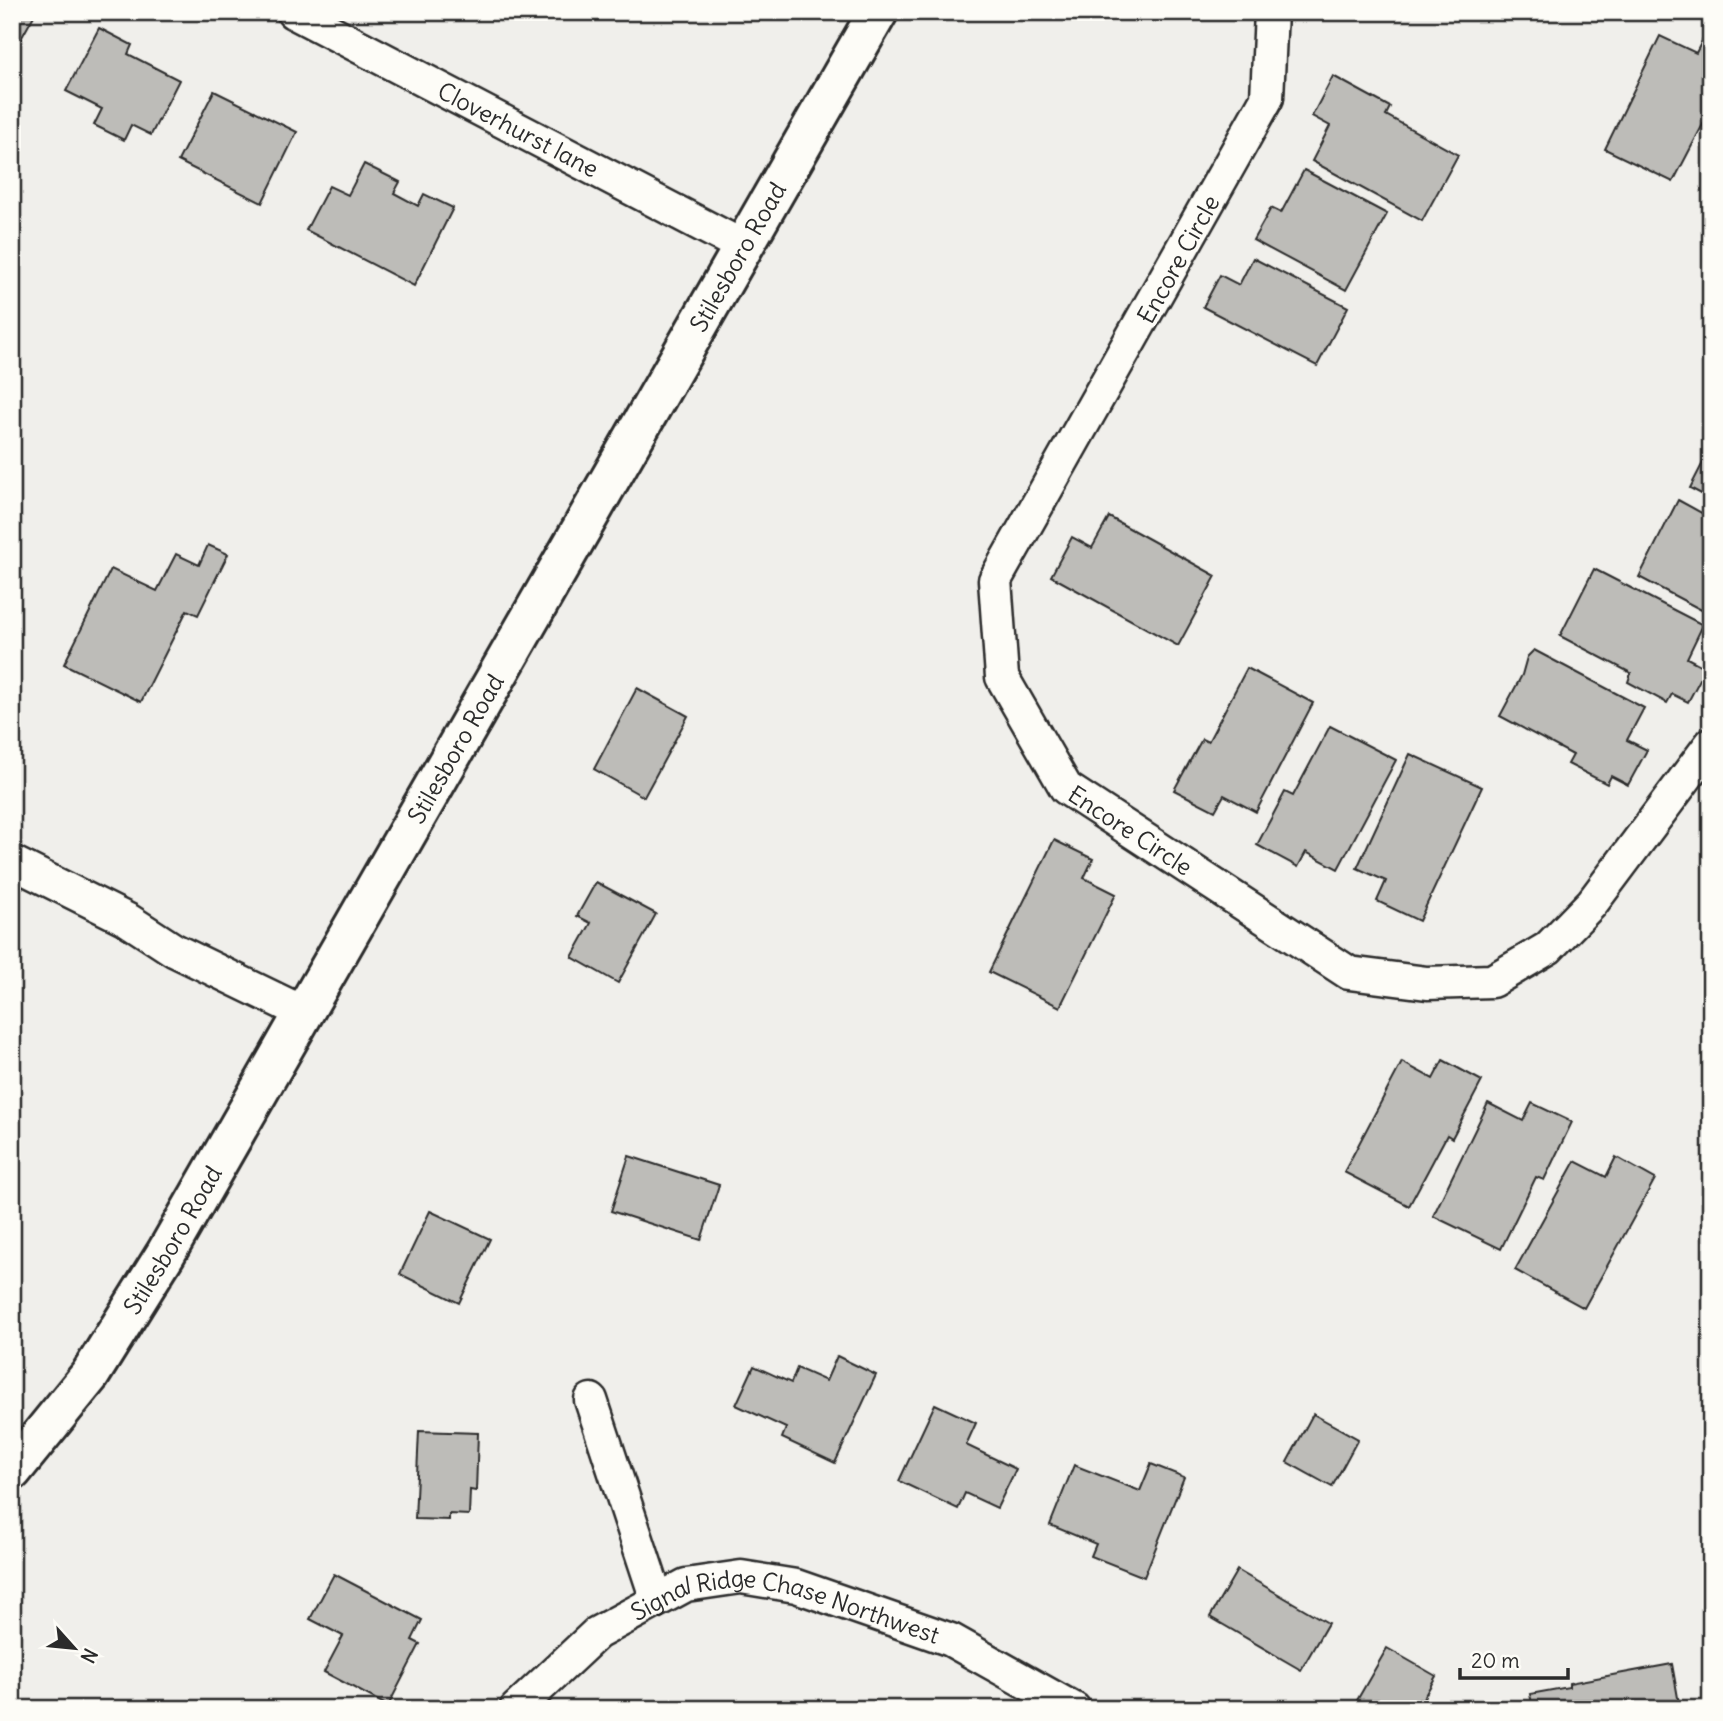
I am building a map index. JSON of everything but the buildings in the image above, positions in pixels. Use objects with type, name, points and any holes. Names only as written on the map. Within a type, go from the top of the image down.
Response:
[{"type":"main road","name":"Stilesboro Road","points":[[12,1471],[62,1412],[108,1348],[216,1168],[878,12]]},
{"type":"street","name":"Cloverhurst lane","points":[[293,12],[744,247]]},
{"type":"street","name":"Encore Circle","points":[[1271,12],[1267,98],[995,580],[1002,677],[1066,788],[1349,973],[1427,983],[1492,981],[1548,948],[1592,903],[1711,744]]},
{"type":"street","points":[[12,862],[128,920],[174,950],[304,1013]]},
{"type":"street","points":[[591,1400],[657,1600]]},
{"type":"street","name":"Signal Ridge Chase Northwest","points":[[516,1709],[597,1633],[686,1585],[741,1577],[796,1586],[951,1640],[1074,1709]]}]
